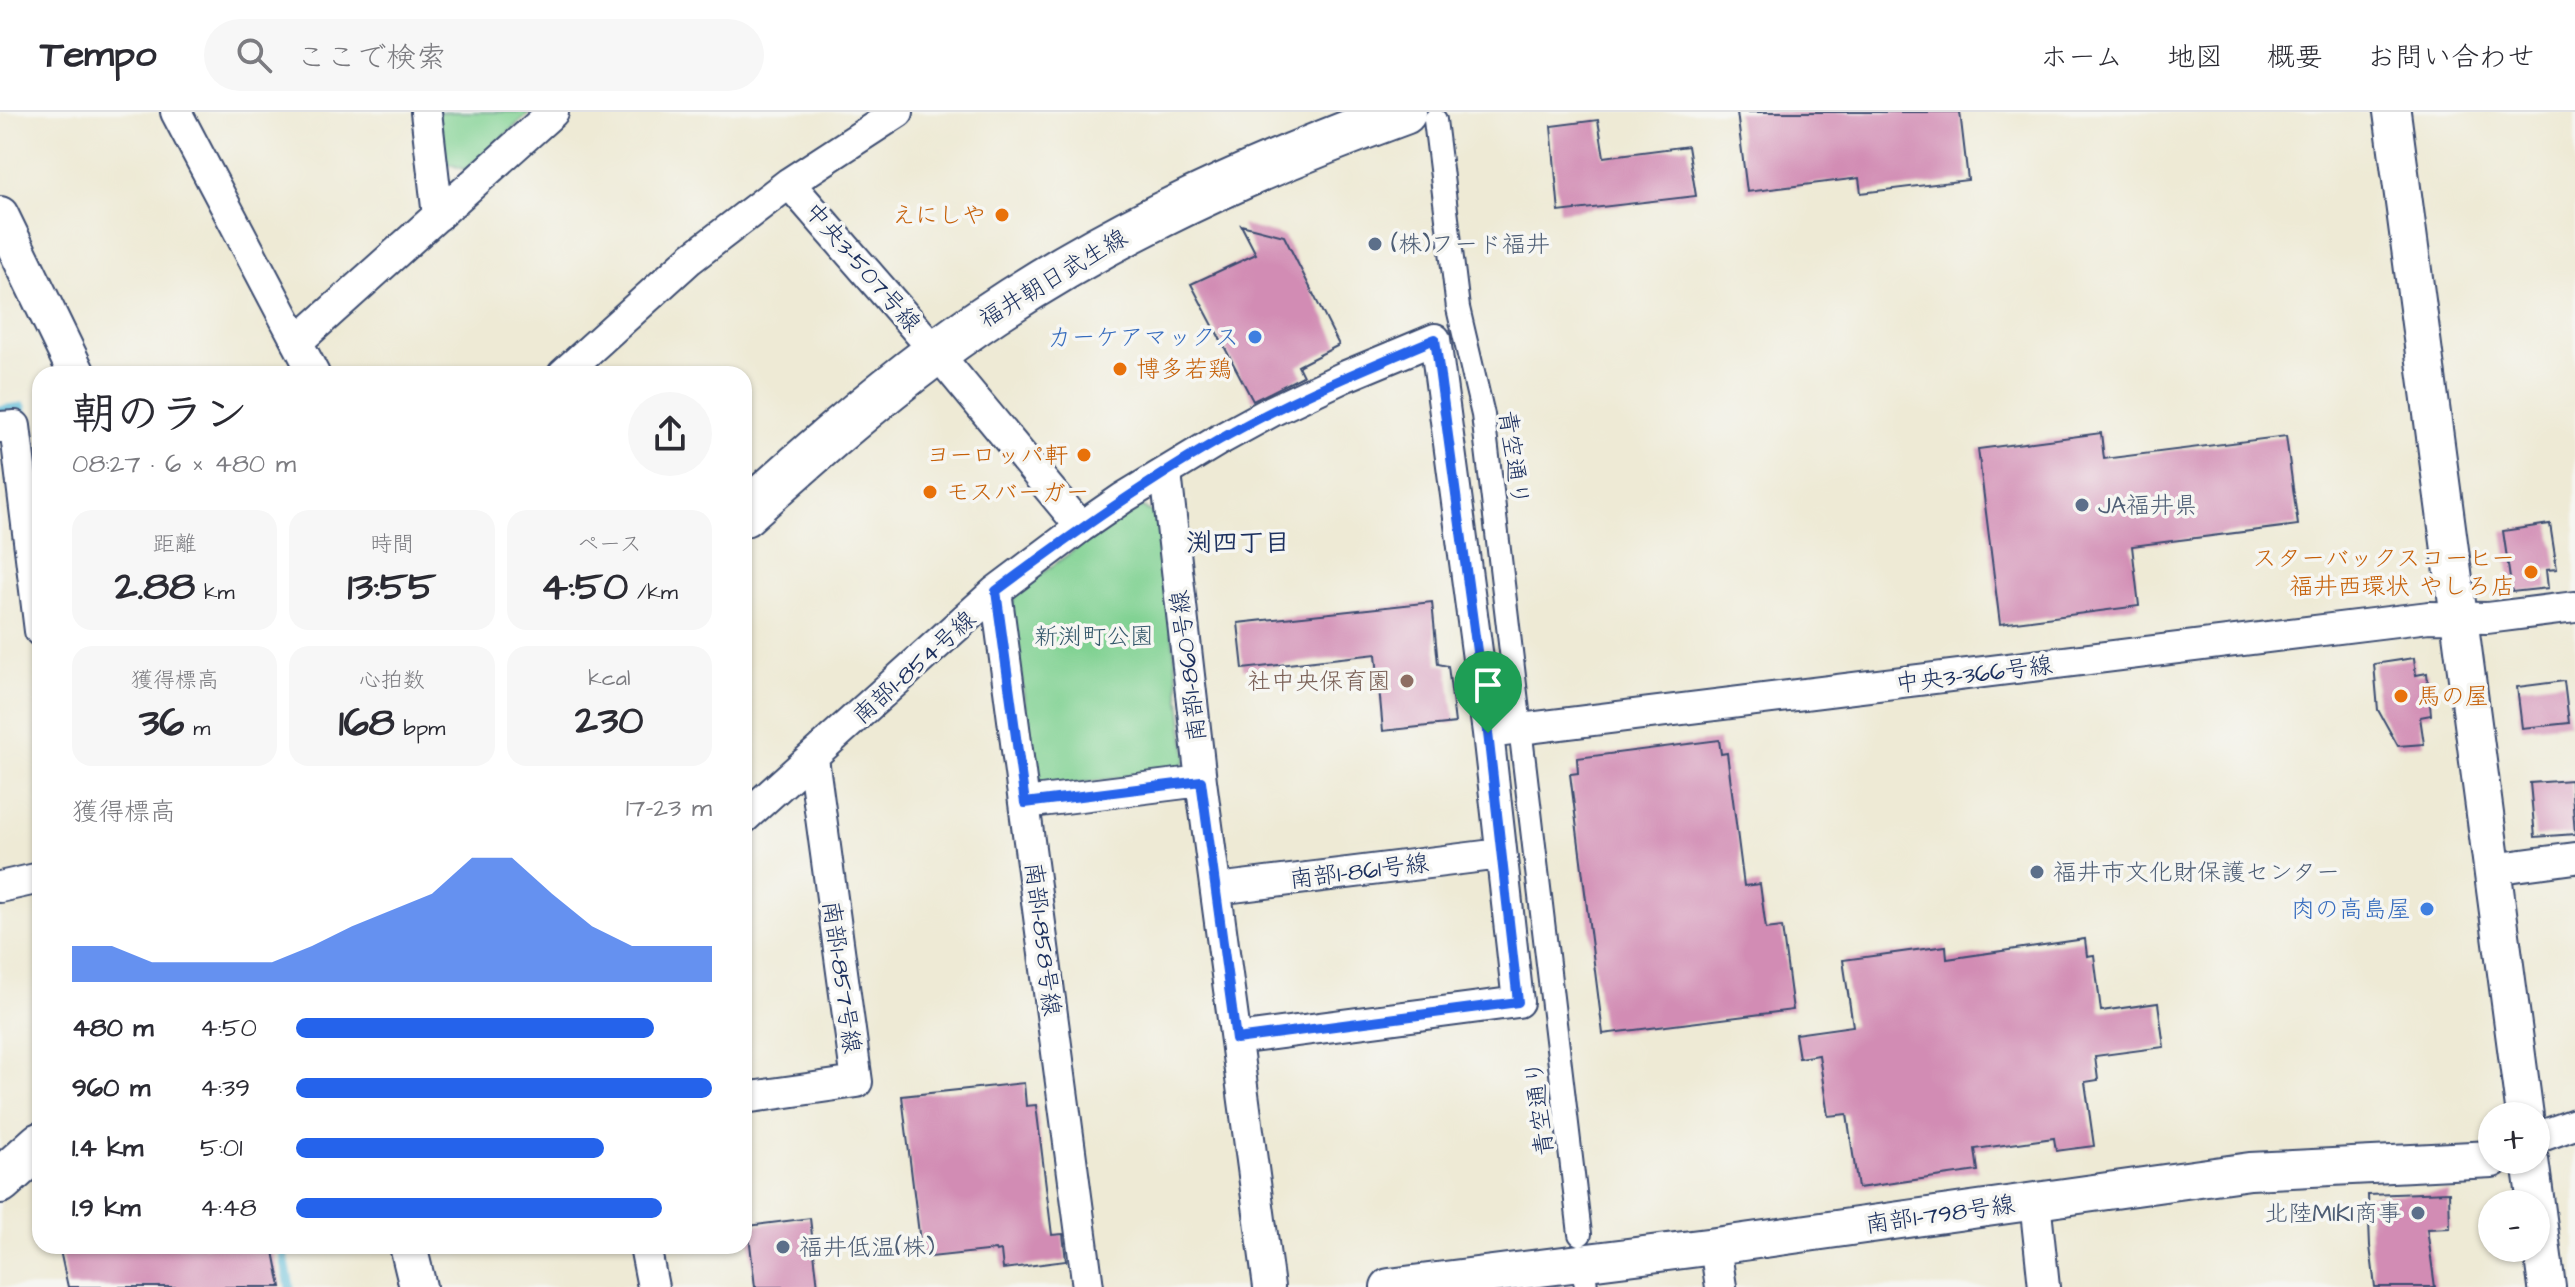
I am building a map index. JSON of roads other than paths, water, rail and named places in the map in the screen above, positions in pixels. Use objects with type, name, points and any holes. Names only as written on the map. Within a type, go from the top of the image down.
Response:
[{"type":"main road","name":"福井朝日武生線","points":[[752,507],[851,419],[936,352],[1035,285],[1164,212],[1336,124],[1420,116]]},
{"type":"main road","points":[[0,1181],[32,1152]]},
{"type":"street","points":[[176,112],[310,366]]},
{"type":"street","points":[[426,112],[438,216]]},
{"type":"street","points":[[297,342],[553,112]]},
{"type":"street","points":[[572,366],[690,259],[789,183],[898,112]]},
{"type":"street","points":[[2392,112],[2523,1102]]},
{"type":"street","name":"青空通り","points":[[1420,116],[1458,308],[1483,415],[1580,1234]]},
{"type":"street","name":"中央3-507号線","points":[[789,183],[936,352],[1081,527]]},
{"type":"street","points":[[0,215],[73,366]]},
{"type":"street","name":"南部1-854号線","points":[[752,811],[996,591],[1081,527],[1219,440],[1274,410],[1435,339],[1488,733],[1518,1002],[1236,1039]]},
{"type":"street","points":[[0,427],[15,426],[32,565]]},
{"type":"street","name":"南部1-860号線","points":[[1166,473],[1201,781],[1269,1287]]},
{"type":"street","name":"南部1-858号線","points":[[996,591],[1088,1287]]},
{"type":"street","name":"中央3-366号線","points":[[1488,733],[2429,617],[2487,618],[2575,607]]},
{"type":"street","name":"南部1-857号線","points":[[752,1097],[857,1082],[813,758]]},
{"type":"street","points":[[1025,803],[1201,781]]},
{"type":"street","name":"南部1-861号線","points":[[1217,889],[1501,854]]},
{"type":"street","points":[[2492,869],[2575,858]]},
{"type":"street","points":[[0,887],[32,880]]},
{"type":"street","points":[[2550,1133],[2575,1124]]},
{"type":"street","name":"南部1-798号線","points":[[1389,1287],[1552,1277],[1715,1246],[2250,1171],[2478,1160]]},
{"type":"street","points":[[2035,1201],[2044,1287]]},
{"type":"street","points":[[1715,1246],[1721,1287]]},
{"type":"street","points":[[410,1254],[418,1287]]},
{"type":"street","points":[[647,1254],[653,1287]]},
{"type":"street","points":[[2544,1262],[2547,1287]]},
{"type":"waterway","points":[[0,410],[22,407],[25,424]]},
{"type":"waterway","points":[[284,1254],[290,1287]]},
{"type":"place","name":"えにしや","points":[[1002,215]]},
{"type":"place","name":"(株)フード福井","points":[[1375,244]]},
{"type":"place","name":"カーケアマックス","points":[[1255,337]]},
{"type":"place","name":"博多若鶏","points":[[1120,369]]},
{"type":"place","name":"ヨーロッパ軒","points":[[1084,455]]},
{"type":"place","name":"モスバーガー","points":[[930,492]]},
{"type":"place","name":"JA福井県","points":[[2082,505]]},
{"type":"place","name":"スターバックスコーヒー 福井西環状 やしろ店","points":[[2531,572]]},
{"type":"place","name":"社中央保育園","points":[[1407,681]]},
{"type":"place","name":"馬の屋","points":[[2401,696]]},
{"type":"place","name":"福井市文化財保護センター","points":[[2037,872]]},
{"type":"place","name":"肉の高島屋","points":[[2427,909]]},
{"type":"place","name":"北陸MIKI商事","points":[[2418,1213]]},
{"type":"place","name":"福井低温(株)","points":[[783,1247]]},
{"type":"district","name":"渕四丁目","points":[[1238,542]]},
{"type":"park label","name":"新渕町公園","points":[[1094,636]]}]
